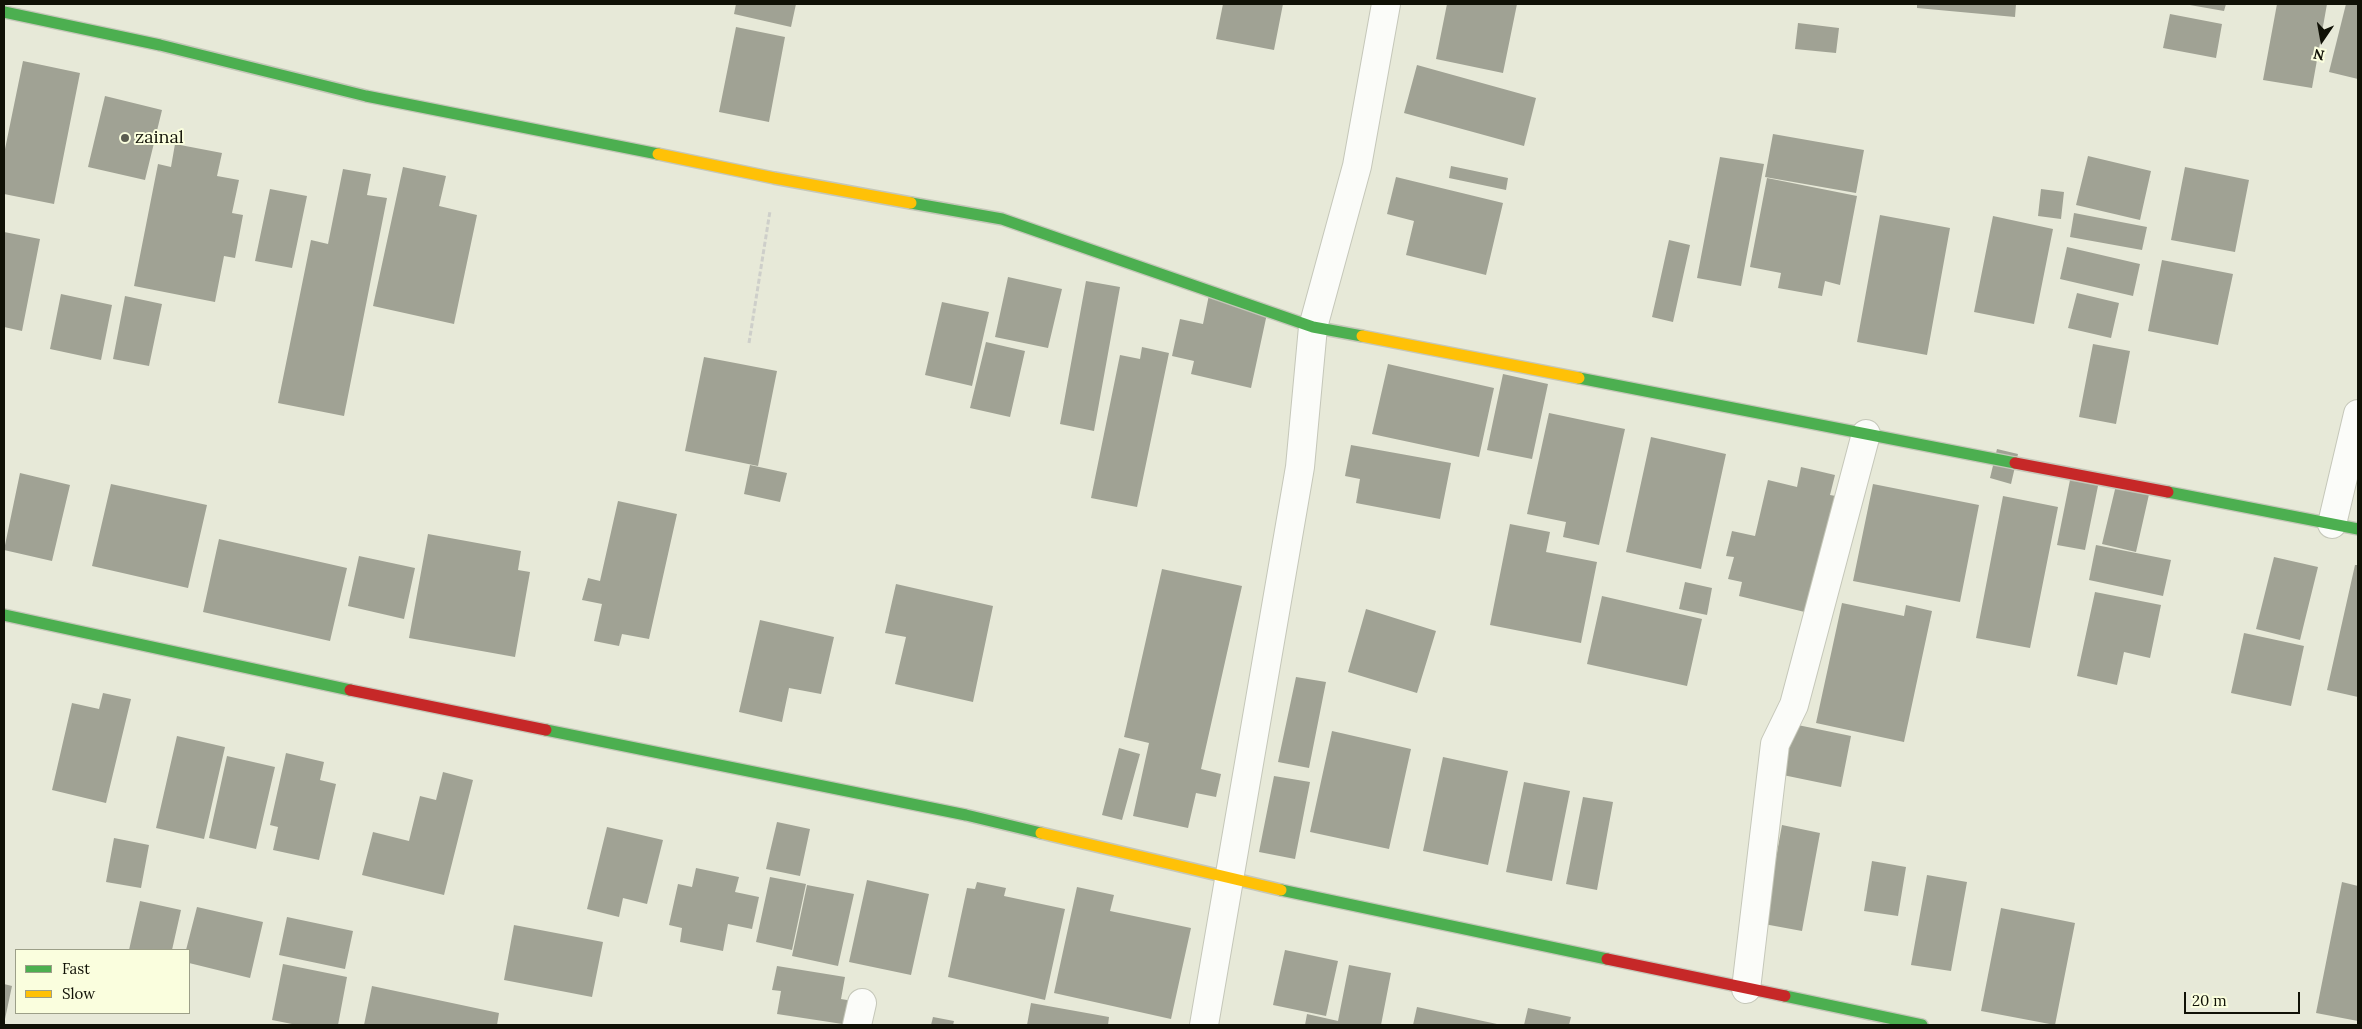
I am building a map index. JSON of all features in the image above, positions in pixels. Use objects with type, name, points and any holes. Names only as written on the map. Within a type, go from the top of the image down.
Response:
[{"type":"street","points":[[1204,1025],[1300,467],[1313,327],[1357,166],[1386,4]]},
{"type":"street","points":[[4,12],[160,45],[366,96],[550,131],[774,178],[1002,219],[1313,327],[2345,526],[2358,414]]},
{"type":"street","points":[[1746,989],[1775,744],[1794,705],[1866,434]]},
{"type":"street","points":[[4,615],[236,667],[966,815],[1228,879],[1922,1025]]},
{"type":"path","points":[[749,343],[774,178]]},
{"type":"building","points":[[736,4],[796,4],[791,27],[734,14]]},
{"type":"building","points":[[1223,4],[1283,4],[1274,50],[1216,39]]},
{"type":"building","points":[[1447,4],[1517,4],[1503,73],[1436,59]]},
{"type":"building","points":[[1917,4],[2016,4],[2015,17],[1917,8]]},
{"type":"building","points":[[2184,4],[2226,4],[2224,11]]},
{"type":"building","points":[[2277,4],[2327,4],[2312,88],[2263,80]]},
{"type":"building","points":[[2346,4],[2358,4],[2358,79],[2329,72]]},
{"type":"building","points":[[2170,14],[2222,24],[2216,58],[2163,48]]},
{"type":"building","points":[[1798,23],[1839,28],[1836,53],[1795,49]]},
{"type":"building","points":[[736,27],[785,37],[769,122],[719,112]]},
{"type":"building","points":[[23,61],[80,73],[54,204],[4,194],[4,154]]},
{"type":"building","points":[[1417,65],[1536,98],[1524,146],[1404,113]]},
{"type":"building","name":"zainal","points":[[105,96],[162,110],[145,180],[88,167]]},
{"type":"building","points":[[1773,134],[1864,150],[1856,193],[1765,177]]},
{"type":"building","points":[[175,144],[222,153],[217,176],[239,180],[232,213],[243,215],[235,258],[224,256],[215,302],[134,286],[158,164],[171,167]]},
{"type":"building","points":[[2088,156],[2151,171],[2140,220],[2076,205]]},
{"type":"building","points":[[1720,157],[1764,164],[1741,286],[1697,278]]},
{"type":"building","points":[[1451,166],[1508,178],[1506,190],[1449,178]]},
{"type":"building","points":[[403,167],[446,176],[439,206],[477,215],[454,324],[373,306]]},
{"type":"building","points":[[2185,167],[2249,180],[2235,252],[2171,240]]},
{"type":"building","points":[[343,169],[371,174],[367,195],[387,198],[344,416],[278,403],[311,240],[328,244]]},
{"type":"building","points":[[1396,177],[1503,203],[1486,275],[1406,255],[1414,221],[1387,214]]},
{"type":"building","points":[[1767,178],[1857,196],[1840,285],[1825,281],[1822,296],[1778,288],[1781,273],[1750,267]]},
{"type":"building","points":[[270,189],[307,196],[292,268],[255,261]]},
{"type":"building","points":[[2041,189],[2064,192],[2061,219],[2038,216]]},
{"type":"building","points":[[2074,213],[2147,227],[2142,250],[2070,237]]},
{"type":"building","points":[[1880,215],[1950,228],[1927,355],[1857,342]]},
{"type":"building","points":[[1993,216],[2053,229],[2034,324],[1974,312]]},
{"type":"building","points":[[4,232],[40,239],[22,331],[4,327]]},
{"type":"building","points":[[1669,240],[1690,245],[1673,322],[1652,317]]},
{"type":"building","points":[[2067,247],[2140,264],[2133,296],[2060,279]]},
{"type":"building","points":[[2162,260],[2233,274],[2218,345],[2148,331]]},
{"type":"building","points":[[1008,277],[1062,289],[1048,348],[995,337]]},
{"type":"building","points":[[1086,281],[1120,287],[1094,431],[1060,424]]},
{"type":"building","points":[[2077,293],[2119,303],[2111,338],[2068,328]]},
{"type":"building","points":[[61,294],[112,305],[101,360],[50,349]]},
{"type":"building","points":[[1209,295],[1268,309],[1251,388],[1191,374],[1194,361],[1172,356],[1180,319],[1203,324]]},
{"type":"building","points":[[125,296],[162,304],[149,366],[113,359]]},
{"type":"building","points":[[942,302],[989,312],[972,386],[925,375]]},
{"type":"building","points":[[986,342],[1025,351],[1010,417],[970,408]]},
{"type":"building","points":[[2093,344],[2130,351],[2116,424],[2079,417]]},
{"type":"building","points":[[1142,347],[1169,353],[1137,507],[1091,498],[1120,355],[1140,359]]},
{"type":"building","points":[[704,357],[777,371],[758,466],[685,451]]},
{"type":"building","points":[[1388,364],[1494,388],[1479,457],[1372,434]]},
{"type":"building","points":[[1503,374],[1548,384],[1532,459],[1487,450]]},
{"type":"building","points":[[1549,413],[1625,429],[1599,545],[1563,537],[1566,522],[1527,514]]},
{"type":"building","points":[[1651,437],[1726,454],[1701,569],[1626,552]]},
{"type":"building","points":[[1351,445],[1451,463],[1440,519],[1356,503],[1360,479],[1345,476]]},
{"type":"building","points":[[1997,449],[2018,454],[2011,484],[1990,478]]},
{"type":"building","points":[[750,465],[787,473],[780,502],[744,494]]},
{"type":"building","points":[[1801,467],[1835,475],[1830,495],[1841,497],[1813,614],[1739,596],[1742,582],[1728,579],[1734,557],[1726,556],[1732,531],[1755,536],[1768,480],[1797,487]]},
{"type":"building","points":[[2072,470],[2100,476],[2085,550],[2057,545]]},
{"type":"building","points":[[20,473],[70,485],[52,561],[4,550]]},
{"type":"building","points":[[2117,481],[2150,490],[2136,552],[2102,544]]},
{"type":"building","points":[[111,484],[207,505],[188,588],[92,566]]},
{"type":"building","points":[[1873,484],[1979,505],[1960,602],[1853,581]]},
{"type":"building","points":[[2003,496],[2058,507],[2030,648],[1976,638]]},
{"type":"building","points":[[618,501],[677,514],[649,639],[622,634],[619,646],[594,641],[602,604],[582,600],[588,578],[600,581]]},
{"type":"building","points":[[1510,524],[1550,532],[1546,552],[1597,562],[1581,643],[1490,625]]},
{"type":"building","points":[[428,534],[521,551],[518,570],[530,572],[515,657],[409,638]]},
{"type":"building","points":[[219,539],[347,568],[330,641],[203,612]]},
{"type":"building","points":[[2096,545],[2171,560],[2163,596],[2089,580]]},
{"type":"building","points":[[359,556],[415,568],[404,619],[348,606]]},
{"type":"building","points":[[2274,557],[2318,567],[2300,640],[2256,629]]},
{"type":"building","points":[[2355,565],[2358,565],[2358,697],[2327,690]]},
{"type":"building","points":[[1162,569],[1242,586],[1201,769],[1221,774],[1216,797],[1196,793],[1188,828],[1133,816],[1149,743],[1124,737]]},
{"type":"building","points":[[1685,582],[1712,588],[1707,615],[1679,609]]},
{"type":"building","points":[[896,584],[993,606],[973,702],[895,684],[906,637],[885,633]]},
{"type":"building","points":[[2095,592],[2161,605],[2150,658],[2124,652],[2117,685],[2077,676]]},
{"type":"building","points":[[1602,596],[1702,619],[1687,686],[1587,664]]},
{"type":"building","points":[[1842,603],[1904,616],[1906,605],[1932,611],[1904,742],[1816,723]]},
{"type":"building","points":[[1366,609],[1436,631],[1417,693],[1348,672]]},
{"type":"building","points":[[760,620],[834,637],[821,694],[789,688],[782,722],[739,712]]},
{"type":"building","points":[[2244,633],[2304,646],[2291,706],[2231,693]]},
{"type":"building","points":[[1296,677],[1326,682],[1309,768],[1278,762]]},
{"type":"building","points":[[103,693],[131,699],[106,803],[52,790],[72,703],[99,709]]},
{"type":"building","points":[[1788,723],[1851,736],[1841,787],[1778,774]]},
{"type":"building","points":[[1332,731],[1411,749],[1389,849],[1310,832]]},
{"type":"building","points":[[177,736],[225,747],[204,839],[156,828]]},
{"type":"building","points":[[1119,748],[1140,754],[1122,820],[1102,815]]},
{"type":"building","points":[[286,753],[324,762],[320,780],[336,784],[319,860],[273,850],[278,827],[270,825]]},
{"type":"building","points":[[227,756],[275,767],[256,849],[209,838]]},
{"type":"building","points":[[1443,757],[1508,771],[1488,865],[1423,851]]},
{"type":"building","points":[[443,772],[473,780],[444,895],[362,875],[373,832],[409,841],[420,796],[436,800]]},
{"type":"building","points":[[1274,776],[1310,782],[1295,859],[1259,852]]},
{"type":"building","points":[[1524,782],[1570,791],[1552,881],[1506,872]]},
{"type":"building","points":[[1583,797],[1613,802],[1597,890],[1566,884]]},
{"type":"building","points":[[777,822],[810,829],[800,876],[766,869]]},
{"type":"building","points":[[1782,825],[1820,833],[1802,931],[1764,924]]},
{"type":"building","points":[[607,827],[663,840],[647,904],[623,898],[619,917],[587,909]]},
{"type":"building","points":[[114,838],[149,845],[141,888],[106,882]]},
{"type":"building","points":[[1872,861],[1906,867],[1898,916],[1864,911]]},
{"type":"building","points":[[696,868],[739,877],[735,892],[759,897],[752,929],[728,924],[723,951],[680,942],[682,928],[669,925],[678,884],[692,887]]},
{"type":"building","points":[[1927,875],[1967,882],[1951,971],[1911,965]]},
{"type":"building","points":[[770,877],[806,884],[792,950],[756,942]]},
{"type":"building","points":[[867,880],[929,894],[911,975],[849,962]]},
{"type":"building","points":[[977,882],[1006,888],[1004,896],[1065,909],[1045,1000],[948,977],[967,888],[975,889]]},
{"type":"building","points":[[2342,882],[2358,886],[2358,1021],[2316,1013]]},
{"type":"building","points":[[807,885],[854,894],[838,966],[792,956]]},
{"type":"building","points":[[1077,887],[1114,895],[1110,911],[1191,928],[1171,1019],[1054,993]]},
{"type":"building","points":[[140,901],[181,910],[172,949],[129,949]]},
{"type":"building","points":[[197,907],[263,922],[250,978],[190,963],[190,949],[186,949]]},
{"type":"building","points":[[2001,908],[2075,923],[2055,1025],[1981,1011]]},
{"type":"building","points":[[287,917],[353,931],[345,969],[279,955]]},
{"type":"building","points":[[514,925],[603,942],[592,997],[504,980]]},
{"type":"building","points":[[1285,950],[1338,961],[1326,1016],[1273,1005]]},
{"type":"building","points":[[283,964],[347,977],[338,1025],[297,1025],[272,1020]]},
{"type":"building","points":[[1349,965],[1391,973],[1381,1025],[1305,1025],[1307,1014],[1338,1021]]},
{"type":"building","points":[[777,966],[845,977],[841,999],[853,1001],[849,1025],[777,1014],[781,991],[772,990]]},
{"type":"building","points":[[4,984],[12,986],[5,1019],[4,1019]]},
{"type":"building","points":[[372,986],[499,1013],[497,1025],[364,1025]]},
{"type":"building","points":[[1031,1003],[1109,1017],[1108,1025],[1027,1025]]},
{"type":"building","points":[[1417,1007],[1497,1024],[1497,1025],[1413,1025]]},
{"type":"building","points":[[1528,1008],[1571,1017],[1569,1025],[1524,1025]]},
{"type":"building","points":[[933,1017],[954,1021],[953,1025],[931,1025]]},
{"type":"traffic: fast","points":[[4,12],[160,45],[366,96],[658,154]]},
{"type":"traffic: fast","points":[[911,203],[1002,219],[1313,327],[1362,336]]},
{"type":"traffic: fast","points":[[1579,378],[2015,463]]},
{"type":"traffic: fast","points":[[2168,492],[2358,529]]},
{"type":"traffic: fast","points":[[4,615],[350,690]]},
{"type":"traffic: fast","points":[[546,730],[966,815],[1041,833]]},
{"type":"traffic: fast","points":[[1281,890],[1607,959]]},
{"type":"traffic: fast","points":[[1785,996],[1922,1025]]},
{"type":"traffic: slow","points":[[658,154],[774,178],[911,203]]},
{"type":"traffic: slow","points":[[1362,336],[1579,378]]},
{"type":"traffic: slow","points":[[1041,833],[1281,890]]},
{"type":"traffic: jam","points":[[2015,463],[2168,492]]},
{"type":"traffic: jam","points":[[350,690],[546,730]]},
{"type":"traffic: jam","points":[[1607,959],[1785,996]]},
{"type":"place","name":"zainal","points":[[125,138]]}]
